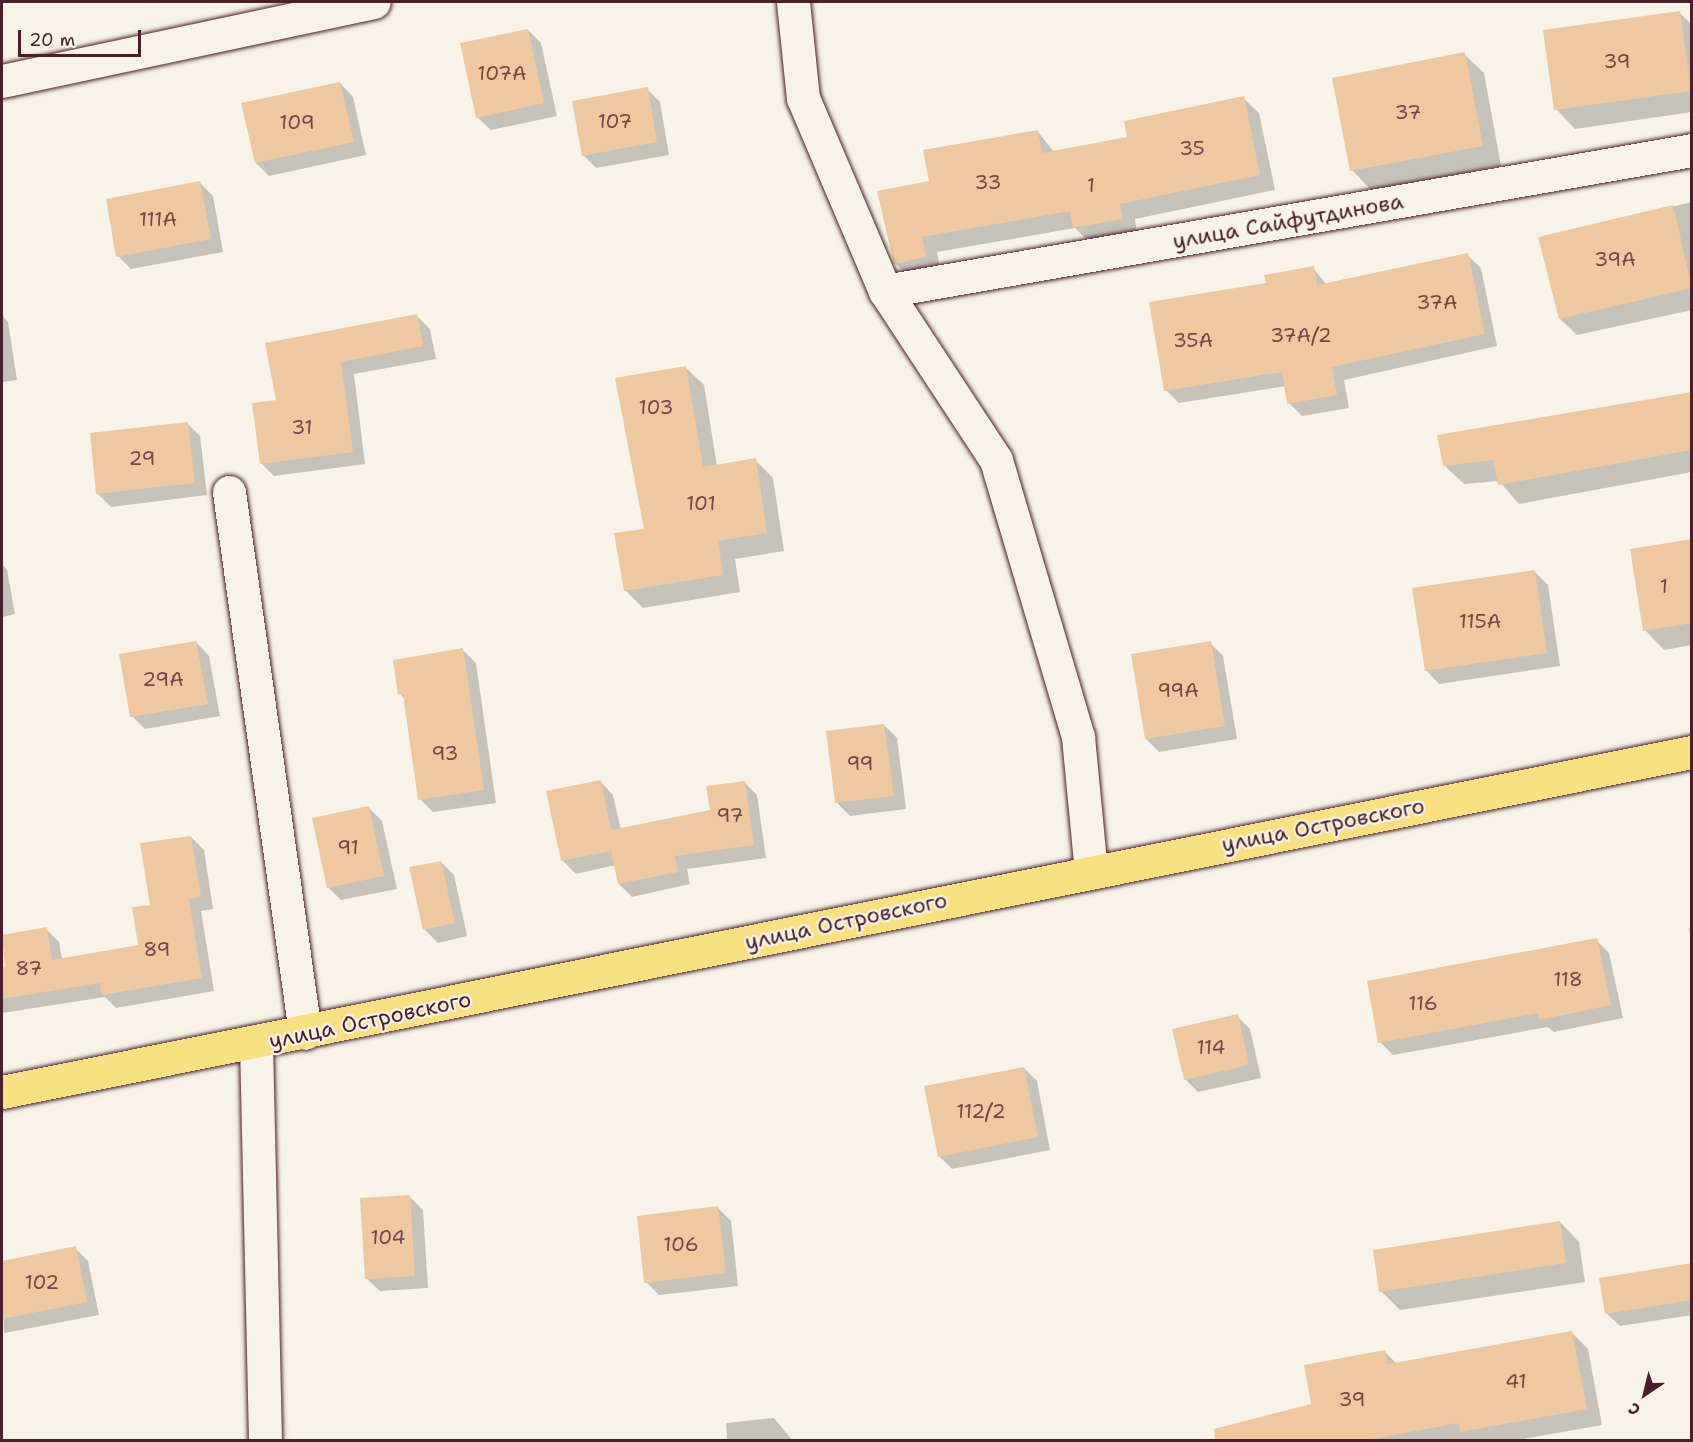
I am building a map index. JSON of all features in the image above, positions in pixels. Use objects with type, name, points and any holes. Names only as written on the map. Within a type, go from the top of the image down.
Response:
[{"type":"main road","name":"улица Островского","points":[[2,1092],[256,1043],[1091,871],[1692,752]]},
{"type":"street","points":[[2,81],[374,2]]},
{"type":"street","points":[[794,2],[803,98],[885,291],[996,460],[1078,737],[1091,871]]},
{"type":"street","name":"улица Сайфутдинова","points":[[885,291],[1692,150]]},
{"type":"street","points":[[229,492],[305,1033]]},
{"type":"street","points":[[256,1043],[265,1440]]},
{"type":"building","points":[[1680,11],[1691,91],[1554,110],[1543,30]]},
{"type":"building","points":[[528,29],[544,103],[476,118],[460,43]]},
{"type":"building","points":[[1465,52],[1483,146],[1350,171],[1332,78]]},
{"type":"building","points":[[340,82],[354,142],[255,163],[241,103]]},
{"type":"building","points":[[648,87],[657,142],[582,156],[572,101]]},
{"type":"building","points":[[1244,96],[1260,175],[1120,204],[1123,219],[1073,228],[1070,211],[922,237],[926,257],[894,264],[877,191],[929,181],[923,150],[1038,130],[1042,153],[1127,137],[1124,121]]},
{"type":"building","points":[[200,181],[211,239],[116,257],[106,199]]},
{"type":"building","points":[[1673,205],[1692,288],[1559,319],[1538,237]]},
{"type":"building","points":[[1468,253],[1485,334],[1332,367],[1337,395],[1287,404],[1282,372],[1164,391],[1149,302],[1266,283],[1264,275],[1314,266],[1317,285]]},
{"type":"building","points":[[417,314],[423,346],[341,362],[353,452],[260,464],[252,403],[276,400],[265,343]]},
{"type":"building","points":[[686,366],[703,467],[756,458],[767,533],[718,541],[723,575],[624,591],[614,533],[644,529],[615,378]]},
{"type":"building","points":[[1692,392],[1692,450],[1498,485],[1493,460],[1443,466],[1437,435]]},
{"type":"building","points":[[188,422],[195,483],[96,494],[90,433]]},
{"type":"building","points":[[1692,539],[1692,623],[1643,631],[1630,549]]},
{"type":"building","points":[[1535,570],[1547,653],[1425,671],[1412,588]]},
{"type":"building","points":[[196,641],[208,704],[130,717],[119,654]]},
{"type":"building","points":[[1211,641],[1225,726],[1145,739],[1131,654]]},
{"type":"building","points":[[463,648],[484,790],[418,800],[403,694],[398,695],[393,660]]},
{"type":"building","points":[[884,724],[894,796],[835,803],[826,731]]},
{"type":"building","points":[[601,780],[611,830],[710,810],[706,786],[745,781],[754,845],[675,856],[678,872],[618,884],[611,851],[561,861],[546,791]]},
{"type":"building","points":[[369,806],[384,876],[327,888],[312,818]]},
{"type":"building","points":[[191,836],[201,897],[189,899],[202,978],[102,995],[100,983],[2,999],[2,968],[5,967],[2,935],[47,927],[52,960],[138,945],[132,907],[150,905],[140,843]]},
{"type":"building","points":[[441,861],[455,923],[423,930],[409,867]]},
{"type":"building","points":[[1597,938],[1611,1005],[1540,1020],[1538,1013],[1378,1043],[1367,981]]},
{"type":"building","points":[[1238,1014],[1249,1065],[1184,1080],[1172,1029]]},
{"type":"building","points":[[1024,1067],[1038,1137],[938,1157],[924,1086]]},
{"type":"building","points":[[410,1195],[415,1276],[365,1279],[360,1198]]},
{"type":"building","points":[[718,1206],[726,1273],[644,1283],[637,1216]]},
{"type":"building","points":[[1560,1221],[1566,1263],[1379,1292],[1373,1250]]},
{"type":"building","points":[[76,1246],[87,1302],[2,1319],[2,1261]]},
{"type":"building","points":[[1692,1263],[1692,1300],[1605,1314],[1599,1278]]},
{"type":"building","points":[[1572,1331],[1587,1409],[1460,1432],[1458,1423],[1368,1440],[1215,1440],[1214,1429],[1311,1404],[1304,1365],[1385,1350],[1388,1364]]}]
